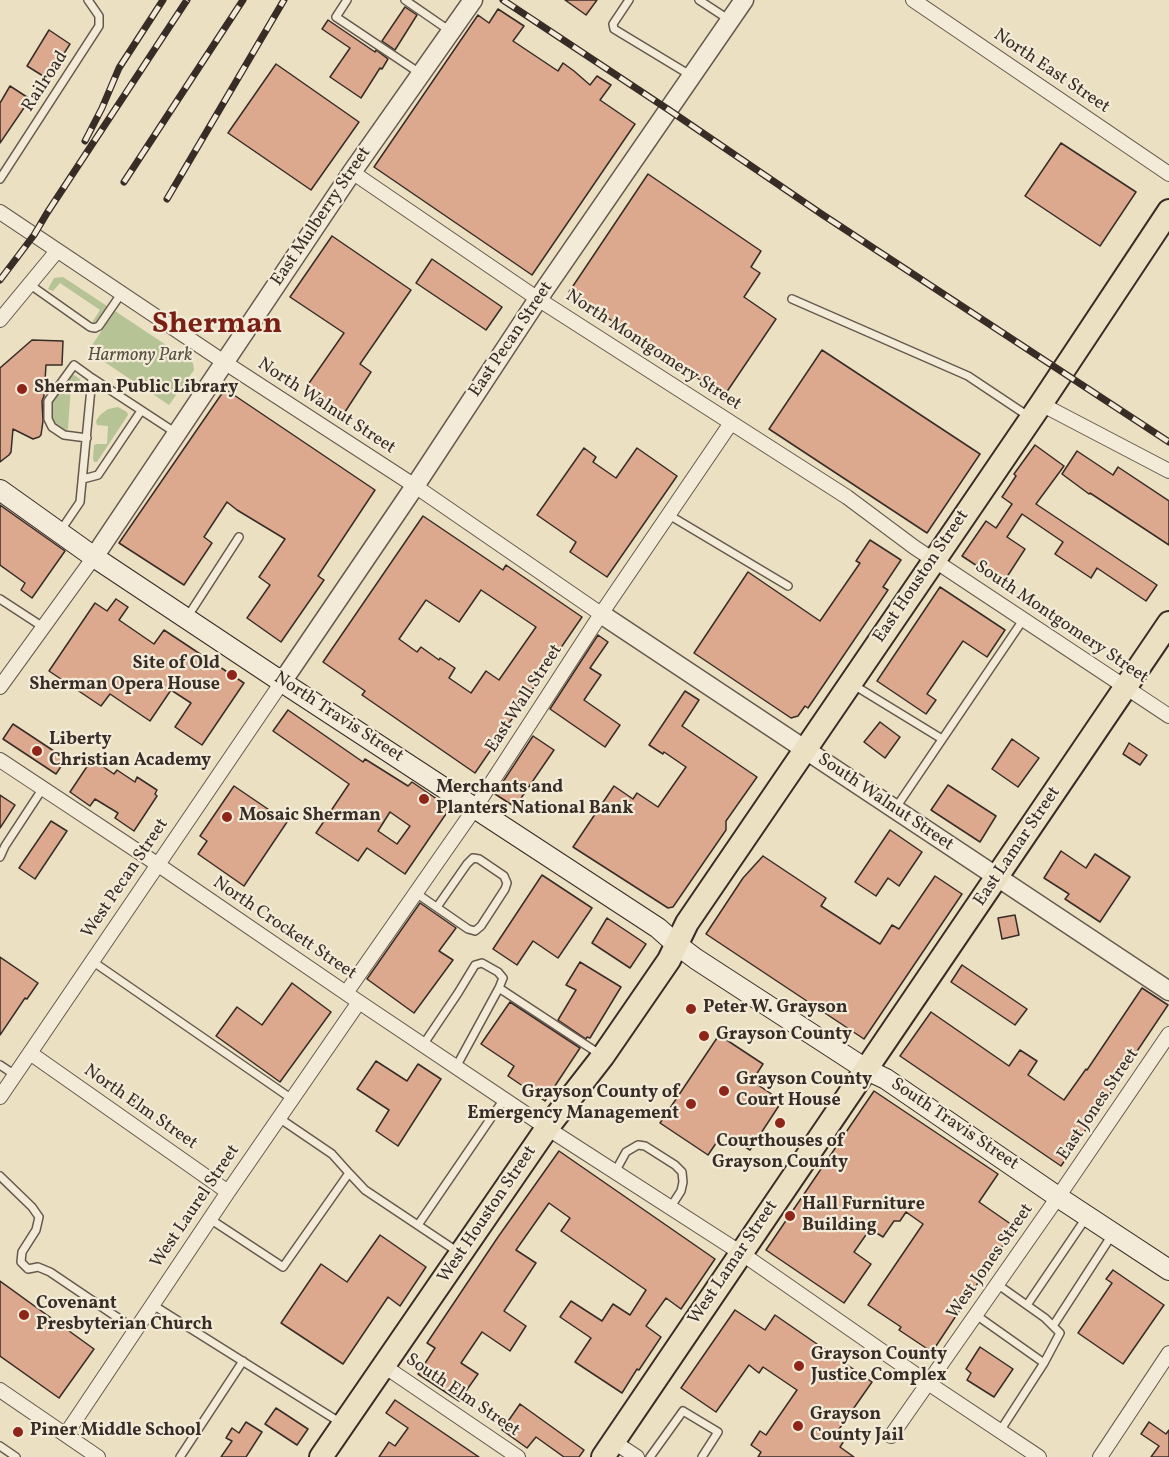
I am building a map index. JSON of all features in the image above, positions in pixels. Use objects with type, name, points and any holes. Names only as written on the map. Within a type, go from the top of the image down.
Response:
[{"type":"main road","name":"East Houston Street","points":[[676,944],[687,923],[1036,411],[1169,211]]},
{"type":"main road","name":"North Travis Street","points":[[0,490],[282,682],[658,928],[676,944]]},
{"type":"main road","name":"East Lamar Street","points":[[867,1070],[1169,623]]},
{"type":"main road","name":"West Houston Street","points":[[321,1457],[547,1128],[603,1056],[669,960],[676,944]]},
{"type":"main road","name":"South Travis Street","points":[[676,944],[867,1070],[885,1079],[1169,1270]]},
{"type":"main road","name":"West Lamar Street","points":[[609,1450],[867,1070]]},
{"type":"street","name":"East Mulberry Street","points":[[94,556],[352,172],[473,0]]},
{"type":"street","name":"East Pecan Street","points":[[282,682],[538,299],[744,0]]},
{"type":"street","name":"North East Street","points":[[913,0],[1169,174]]},
{"type":"street","name":"North Montgomery Street","points":[[352,172],[538,299],[847,497],[934,560]]},
{"type":"street","name":"North Walnut Street","points":[[0,212],[415,486],[601,614]]},
{"type":"street","points":[[0,321],[57,251]]},
{"type":"street","points":[[1036,411],[1169,471]]},
{"type":"street","name":"East Wall Street","points":[[346,993],[475,808],[601,614],[731,423]]},
{"type":"street","points":[[0,687],[94,556]]},
{"type":"street","name":"South Montgomery Street","points":[[934,560],[1169,716]]},
{"type":"street","name":"South Walnut Street","points":[[601,614],[1169,991]]},
{"type":"street","name":"West Pecan Street","points":[[0,1097],[282,682]]},
{"type":"street","name":"North Crockett Street","points":[[0,760],[547,1128],[741,1253],[1039,1457]]},
{"type":"street","name":"West Laurel Street","points":[[66,1434],[359,1002]]},
{"type":"street","name":"East Jones Street","points":[[1058,1197],[1169,1034]]},
{"type":"street","name":"North Elm Street","points":[[30,1053],[228,1192]]},
{"type":"street","name":"West Jones Street","points":[[891,1436],[1058,1197]]},
{"type":"street","points":[[1100,1457],[1169,1353]]},
{"type":"street","name":"South Elm Street","points":[[384,1366],[518,1457]]},
{"type":"street","points":[[0,1390],[98,1457]]},
{"type":"street","points":[[609,1450],[637,1457]]},
{"type":"lane","name":"Railroad","points":[[0,178],[99,26],[99,16],[88,0]]},
{"type":"lane","points":[[347,0],[336,17],[421,74]]},
{"type":"lane","points":[[405,0],[451,31]]},
{"type":"lane","points":[[629,0],[614,22],[614,29],[692,76]]},
{"type":"lane","points":[[699,0],[730,21]]},
{"type":"lane","points":[[29,284],[90,327],[95,328],[99,326],[121,294]]},
{"type":"lane","points":[[792,299],[968,376],[1036,411]]},
{"type":"lane","points":[[87,438],[64,435],[52,427],[48,419],[48,401],[74,365],[176,433]]},
{"type":"lane","points":[[59,532],[80,502],[92,378]]},
{"type":"lane","points":[[83,479],[98,475],[141,411]]},
{"type":"lane","points":[[669,515],[788,586]]},
{"type":"lane","points":[[187,618],[239,537]]},
{"type":"lane","points":[[0,599],[43,627]]},
{"type":"lane","points":[[895,809],[1023,620]]},
{"type":"lane","points":[[850,682],[942,739]]},
{"type":"lane","points":[[0,857],[2,845],[43,788]]},
{"type":"lane","points":[[416,893],[437,908],[468,929],[475,931],[506,890],[507,883],[504,876],[479,859],[473,858],[437,908]]},
{"type":"lane","points":[[92,961],[292,1099]]},
{"type":"lane","points":[[423,1045],[475,965],[482,963],[498,972],[503,978],[500,988],[456,1067]]},
{"type":"lane","points":[[500,988],[603,1056]]},
{"type":"lane","points":[[0,1065],[15,1075]]},
{"type":"lane","points":[[418,1225],[504,1099]]},
{"type":"lane","points":[[279,1118],[332,1154],[365,1190],[461,1254]]},
{"type":"lane","points":[[615,1172],[626,1152],[638,1145],[645,1146],[675,1165],[682,1172],[681,1191],[670,1208]]},
{"type":"lane","points":[[210,1219],[284,1267],[349,1173]]},
{"type":"lane","points":[[0,1176],[32,1207],[39,1217],[36,1230],[22,1252],[21,1262],[28,1269],[38,1267],[50,1272],[136,1330]]},
{"type":"lane","points":[[1027,1305],[1088,1216]]},
{"type":"lane","points":[[1053,1326],[1113,1233]]},
{"type":"lane","points":[[997,1284],[1045,1318],[1060,1333],[1044,1363],[1000,1431]]},
{"type":"lane","points":[[153,1305],[344,1424]]},
{"type":"lane","points":[[976,1315],[1044,1363]]},
{"type":"lane","points":[[180,1457],[243,1361]]},
{"type":"lane","points":[[650,1457],[683,1411],[718,1432],[702,1457]]},
{"type":"lane","points":[[0,1446],[16,1457]]},
{"type":"green space","points":[[63,277],[107,306],[95,323],[93,321],[100,310],[60,283],[53,291],[48,289],[54,278]]},
{"type":"green space","name":"Harmony Park","points":[[115,311],[193,363],[194,370],[169,405],[88,351]]},
{"type":"green space","points":[[74,375],[80,379],[81,384],[71,385],[68,429],[65,431],[51,419],[52,402]]},
{"type":"green space","points":[[118,407],[128,415],[97,462],[94,462],[94,445],[107,444],[108,426],[97,425],[96,421],[108,409]]},
{"type":"building","points":[[565,0],[597,0],[586,15]]},
{"type":"building","points":[[405,7],[417,15],[395,50],[382,41]]},
{"type":"building","points":[[498,9],[524,26],[513,41],[558,71],[563,63],[590,85],[597,76],[611,85],[600,100],[635,124],[532,275],[374,167],[478,15],[489,23]]},
{"type":"building","points":[[328,20],[388,59],[361,98],[330,77],[350,48],[322,29]]},
{"type":"building","points":[[49,30],[70,44],[48,79],[27,66]]},
{"type":"building","points":[[276,64],[359,122],[311,190],[228,133]]},
{"type":"building","points":[[10,86],[30,99],[0,143],[0,103]]},
{"type":"building","points":[[1061,143],[1136,192],[1100,246],[1025,196]]},
{"type":"building","points":[[648,174],[761,251],[751,267],[760,273],[744,297],[776,319],[724,396],[569,292]]},
{"type":"building","points":[[332,236],[411,290],[360,364],[371,372],[343,415],[305,389],[344,333],[290,297]]},
{"type":"building","points":[[432,259],[502,307],[486,330],[416,283]]},
{"type":"building","name":"Sherman Public Library","points":[[32,340],[63,341],[62,365],[46,365],[41,435],[33,439],[13,429],[11,452],[0,462],[0,368]]},
{"type":"building","points":[[822,350],[980,454],[927,533],[769,429]]},
{"type":"building","points":[[225,389],[375,490],[318,576],[324,580],[281,642],[247,618],[270,585],[259,577],[285,539],[227,502],[204,537],[212,543],[184,585],[119,543]]},
{"type":"building","points":[[1035,445],[1064,466],[1036,504],[1157,585],[1146,601],[1097,568],[1091,578],[1055,554],[1063,542],[1022,514],[1007,537],[1025,549],[1003,583],[962,556],[986,521],[996,528],[1012,504],[1002,497],[1016,476],[1014,474]]},
{"type":"building","points":[[584,448],[596,457],[593,462],[616,478],[637,448],[677,476],[607,577],[570,552],[576,542],[537,515]]},
{"type":"building","points":[[1077,451],[1113,475],[1118,467],[1169,501],[1169,545],[1062,474]]},
{"type":"building","points":[[0,505],[65,551],[32,598],[21,590],[25,583],[0,565]]},
{"type":"building","points":[[423,516],[503,570],[506,565],[582,617],[475,773],[362,695],[365,691],[323,662]],"holes":[[[481,590],[536,627],[499,680],[486,671],[471,693],[449,678],[455,668],[421,647],[417,652],[399,639],[426,600],[459,622]]]},
{"type":"building","points":[[870,540],[901,560],[883,587],[888,590],[808,708],[805,706],[798,716],[791,718],[694,653],[748,572],[820,621],[860,563],[856,561]]},
{"type":"building","points":[[940,587],[1005,630],[987,657],[963,641],[927,694],[936,700],[926,714],[877,681]]},
{"type":"building","points":[[116,599],[128,607],[119,620],[154,644],[164,630],[244,683],[202,745],[175,727],[191,703],[171,690],[150,721],[110,694],[101,706],[49,671],[95,603],[107,611]]},
{"type":"building","points":[[598,635],[608,642],[590,668],[601,675],[584,700],[620,725],[605,747],[550,709]]},
{"type":"building","points":[[685,691],[699,700],[682,726],[757,777],[726,821],[726,830],[673,907],[668,908],[573,847],[614,786],[633,799],[637,793],[658,807],[686,767],[649,745]]},
{"type":"building","points":[[288,710],[363,762],[365,759],[408,786],[412,782],[450,808],[405,874],[367,848],[358,861],[316,833],[349,784],[273,731]],"holes":[[[390,812],[410,826],[397,844],[378,831]]]},
{"type":"building","points":[[880,722],[900,737],[885,758],[864,742]]},
{"type":"building","name":"Liberty Christian Academy","points":[[13,724],[66,759],[56,774],[3,739]]},
{"type":"building","points":[[533,736],[554,750],[515,807],[495,794]]},
{"type":"building","points":[[1012,739],[1039,758],[1018,787],[992,769]]},
{"type":"building","points":[[1129,743],[1147,755],[1140,765],[1123,754]]},
{"type":"building","points":[[92,759],[114,774],[117,770],[135,782],[137,777],[157,790],[155,794],[157,796],[134,831],[115,818],[118,813],[95,799],[90,806],[70,792]]},
{"type":"building","points":[[948,785],[996,816],[980,842],[931,810]]},
{"type":"building","points":[[234,786],[287,822],[244,886],[198,854],[207,841],[200,836]]},
{"type":"building","points":[[0,795],[15,805],[0,828]]},
{"type":"building","points":[[51,821],[67,831],[35,879],[19,868]]},
{"type":"building","points":[[890,830],[922,852],[899,886],[888,878],[876,896],[855,882]]},
{"type":"building","points":[[1061,851],[1086,868],[1095,854],[1130,877],[1100,922],[1065,899],[1069,894],[1044,878]]},
{"type":"building","points":[[763,856],[826,898],[821,906],[880,944],[892,925],[899,929],[935,876],[962,894],[864,1039],[706,934],[743,878]]},
{"type":"building","points":[[542,875],[592,908],[558,958],[533,941],[517,965],[493,949]]},
{"type":"building","points":[[420,903],[456,928],[439,951],[453,960],[414,1013],[367,979]]},
{"type":"building","points":[[1015,915],[1019,935],[1002,939],[998,918]]},
{"type":"building","points":[[607,918],[646,944],[630,968],[592,943]]},
{"type":"building","points":[[0,957],[38,983],[0,1035]]},
{"type":"building","points":[[580,962],[621,987],[590,1038],[586,1039],[558,1020],[576,990],[566,985]]},
{"type":"building","points":[[962,965],[1027,1009],[1015,1025],[951,982]]},
{"type":"building","points":[[292,983],[331,1012],[280,1082],[216,1036],[237,1007],[262,1025]]},
{"type":"building","points":[[1142,988],[1168,1005],[1061,1166],[900,1056],[931,1012],[1009,1066],[1020,1050],[1037,1061],[1028,1075],[1064,1100]]},
{"type":"building","points":[[510,1002],[580,1048],[545,1101],[508,1076],[514,1066],[481,1044]]},
{"type":"building","name":"Grayson County Court House","points":[[719,1035],[763,1064],[752,1081],[782,1101],[750,1150],[723,1133],[708,1155],[660,1123]]},
{"type":"building","points":[[376,1061],[407,1081],[418,1064],[441,1079],[398,1146],[376,1131],[389,1110],[357,1089]]},
{"type":"building","points":[[874,1091],[998,1174],[979,1202],[1015,1227],[932,1352],[899,1330],[901,1327],[868,1305],[923,1224],[906,1212],[900,1221],[894,1221],[883,1237],[870,1229],[854,1252],[871,1264],[844,1303],[766,1250]]},
{"type":"building","points":[[559,1151],[715,1259],[681,1309],[666,1298],[646,1326],[661,1337],[622,1393],[575,1362],[591,1338],[560,1317],[571,1301],[602,1321],[613,1304],[630,1315],[646,1290],[561,1231],[570,1218],[549,1203],[516,1250],[536,1263],[504,1311],[526,1326],[510,1351],[482,1332],[461,1363],[478,1374],[459,1401],[418,1374],[435,1348],[427,1343]]},
{"type":"building","points":[[380,1235],[426,1267],[400,1306],[388,1297],[343,1364],[281,1323],[321,1264],[347,1282]]},
{"type":"building","points":[[1113,1270],[1164,1305],[1123,1364],[1078,1333],[1112,1283],[1106,1279]]},
{"type":"building","name":"Covenant Presbyterian Church","points":[[0,1281],[94,1349],[59,1398],[0,1356]]},
{"type":"building","name":"Grayson County Justice Complex","points":[[735,1310],[765,1330],[775,1315],[872,1382],[835,1435],[844,1441],[840,1447],[854,1457],[758,1457],[761,1452],[751,1445],[760,1431],[766,1435],[797,1390],[763,1367],[759,1373],[749,1365],[716,1412],[681,1388]]},
{"type":"building","points":[[980,1347],[1013,1369],[994,1397],[967,1380],[971,1373],[966,1369]]},
{"type":"building","points":[[395,1400],[479,1457],[379,1457],[389,1442],[395,1446],[408,1428],[386,1413]]},
{"type":"building","points":[[520,1404],[584,1450],[579,1457],[564,1457],[536,1437],[527,1448],[502,1430]]},
{"type":"building","points":[[276,1408],[308,1429],[297,1445],[265,1424]]},
{"type":"building","points":[[246,1422],[262,1432],[246,1457],[221,1457],[232,1441],[226,1438],[232,1428],[239,1433]]},
{"type":"building","points":[[1149,1422],[1166,1434],[1169,1430],[1169,1457],[1151,1457],[1159,1446],[1141,1434]]},
{"type":"railway","points":[[85,141],[119,68],[163,0]]},
{"type":"railway","points":[[0,280],[34,235],[187,0]]},
{"type":"railway","points":[[124,182],[243,0]]},
{"type":"railway","points":[[167,199],[284,0]]},
{"type":"railway","points":[[503,0],[823,215],[1169,442]]},
{"type":"place","name":"Sherman Public Library","points":[[22,389]]},
{"type":"place","name":"Site of Old Sherman Opera House","points":[[232,675]]},
{"type":"place","name":"Liberty Christian Academy","points":[[37,751]]},
{"type":"place","name":"Merchants and Planters National Bank","points":[[424,799]]},
{"type":"place","name":"Mosaic Sherman","points":[[227,817]]},
{"type":"place","name":"Peter W. Grayson","points":[[691,1009]]},
{"type":"place","name":"Grayson County","points":[[704,1036]]},
{"type":"place","name":"Grayson County Court House","points":[[724,1091]]},
{"type":"place","name":"Grayson County of Emergency Management","points":[[691,1104]]},
{"type":"place","name":"Courthouses of Grayson County","points":[[780,1123]]},
{"type":"place","name":"Hall Furniture Building","points":[[790,1216]]},
{"type":"place","name":"Covenant Presbyterian Church","points":[[24,1315]]},
{"type":"place","name":"Grayson County Justice Complex","points":[[799,1366]]},
{"type":"place","name":"Grayson County Jail","points":[[798,1426]]},
{"type":"place","name":"Piner Middle School","points":[[18,1432]]},
{"type":"district","name":"Sherman","points":[[217,326]]}]
